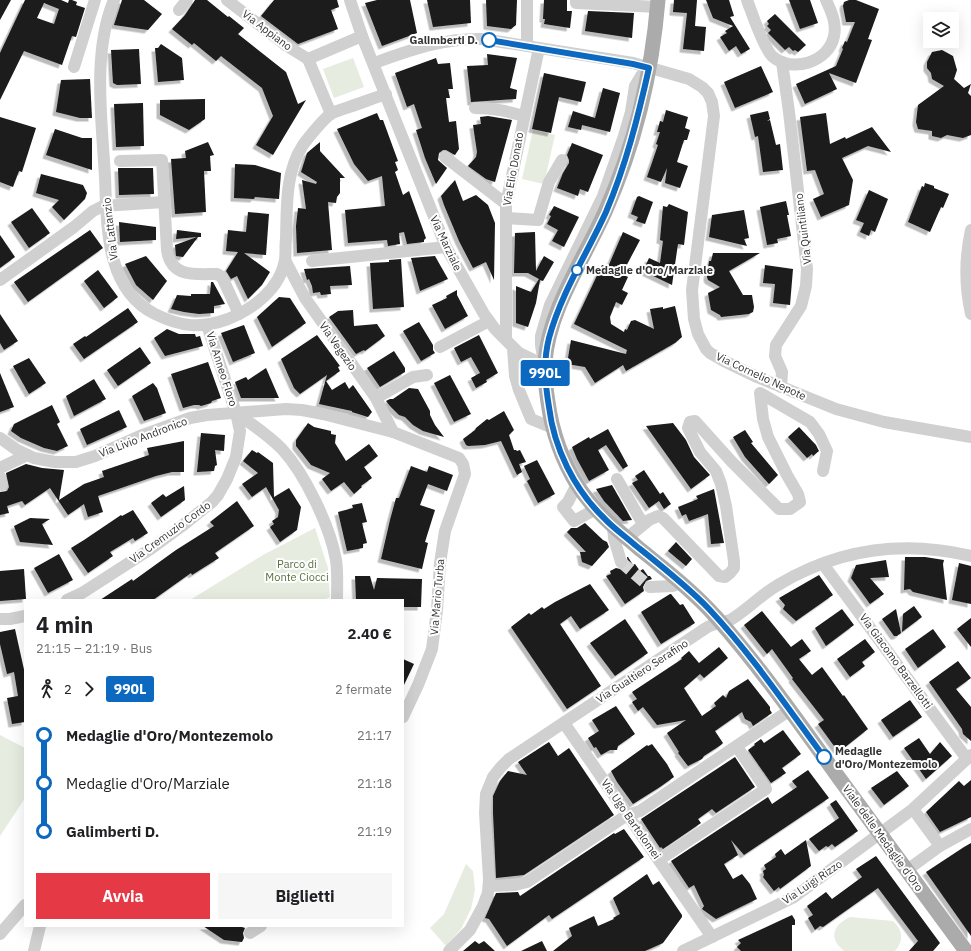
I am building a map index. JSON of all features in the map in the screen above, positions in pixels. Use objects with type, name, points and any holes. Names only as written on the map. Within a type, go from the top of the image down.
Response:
[{"type":"main road","name":"Viale delle Medaglie d'Oro","points":[[658,4],[649,68],[633,136],[620,177],[600,224],[561,302],[549,338],[544,365],[546,391],[553,428],[566,464],[577,484],[596,509],[613,527],[681,582],[704,604],[754,661],[966,951]]},
{"type":"street","points":[[74,67],[95,0]]},
{"type":"street","name":"Via Lattanzio","points":[[114,0],[108,14],[101,52],[101,95],[106,205],[113,260],[122,280],[132,295],[145,308],[168,320],[190,325],[207,325],[239,314],[260,302],[280,275],[285,260],[288,193],[292,167],[304,144],[331,114]]},
{"type":"street","points":[[179,10],[187,0]]},
{"type":"street","name":"Via Appiano","points":[[227,0],[287,46],[308,58]]},
{"type":"street","name":"Via Marziale","points":[[350,0],[362,36],[446,247],[489,321],[509,344],[524,356],[544,365]]},
{"type":"street","points":[[527,0],[527,46]]},
{"type":"street","points":[[576,0],[576,3],[658,4]]},
{"type":"street","points":[[747,0],[759,32],[769,52],[774,58],[789,64],[805,64],[817,59],[829,48],[834,38],[835,26],[826,0]]},
{"type":"street","points":[[362,36],[308,58],[331,114],[386,94]]},
{"type":"street","points":[[84,37],[103,40]]},
{"type":"street","name":"Via Cornelio Nepote","points":[[374,63],[431,44],[450,40],[483,39],[633,64],[693,81],[705,90],[710,96],[712,102],[713,122],[692,290],[692,312],[698,334],[710,353],[732,365],[781,387],[848,413],[896,424],[971,437]]},
{"type":"street","name":"Via Elio Donato","points":[[539,48],[506,204],[509,344],[515,376],[527,397],[531,419],[553,428]]},
{"type":"street","name":"Via Quintiliano","points":[[781,387],[782,372],[775,356],[776,345],[801,306],[806,286],[807,269],[782,62]]},
{"type":"street","points":[[475,108],[502,109],[524,116]]},
{"type":"street","points":[[444,157],[506,204]]},
{"type":"street","points":[[120,161],[162,160],[167,250],[169,259],[173,266],[183,273],[217,274],[222,277],[239,314]]},
{"type":"street","points":[[506,218],[538,220],[550,182],[562,160]]},
{"type":"street","points":[[0,280],[68,232],[96,209],[106,205],[164,202]]},
{"type":"street","points":[[971,230],[967,256],[967,278],[971,314]]},
{"type":"street","points":[[312,261],[446,247]]},
{"type":"street","name":"Via Vegezio","points":[[285,260],[305,298],[376,398],[392,432]]},
{"type":"street","points":[[440,347],[489,321]]},
{"type":"street","name":"Via Anneo Floro","points":[[207,325],[236,413]]},
{"type":"street","points":[[376,398],[413,377],[427,375]]},
{"type":"street","points":[[627,538],[643,524],[658,516],[663,518],[719,576],[725,577],[734,568],[731,534],[721,484],[716,471],[700,452],[688,428],[690,422],[695,421],[779,509],[790,509],[800,502],[798,494],[768,437],[763,419],[760,393],[810,422],[819,434],[827,451],[823,471]]},
{"type":"street","name":"Via Livio Andronico","points":[[0,438],[26,455],[49,461],[76,462],[95,456],[174,423],[198,416],[278,409],[302,410],[392,432],[456,457],[463,464],[465,474]]},
{"type":"street","points":[[236,413],[258,428],[281,449],[289,458],[304,481],[318,510],[334,551],[337,573],[337,599]]},
{"type":"street","name":"Via Cremuzio Cordo","points":[[70,599],[82,593],[152,548],[212,502],[222,488],[236,457],[240,432],[236,413]]},
{"type":"street","points":[[0,468],[26,455]]},
{"type":"street","name":"Via Mario Turba","points":[[404,715],[432,649],[438,606],[440,563],[444,531],[465,474]]},
{"type":"street","points":[[617,479],[643,524]]},
{"type":"street","points":[[577,484],[568,502],[563,506],[574,520],[596,509]]},
{"type":"street","points":[[613,527],[614,538],[621,562]]},
{"type":"street","name":"Via Gualtiero Serafino","points":[[449,951],[473,925],[483,906],[489,886],[485,801],[486,794],[490,782],[498,770],[510,759],[706,628],[735,617],[787,579],[805,570],[847,555],[892,548],[937,550],[971,556]]},
{"type":"street","name":"Via Giacomo Barzellotti","points":[[823,564],[969,757]]},
{"type":"street","points":[[650,587],[673,586],[681,582]]},
{"type":"street","points":[[0,619],[24,616]]},
{"type":"street","points":[[489,886],[515,885],[527,882],[627,815],[640,811],[790,710]]},
{"type":"street","name":"Via Ugo Bartolomei","points":[[564,723],[698,916],[716,935]]},
{"type":"street","points":[[659,860],[766,788],[737,747]]},
{"type":"street","name":"Via Luigi Rizzo","points":[[689,950],[716,935],[794,897],[912,808],[969,757]]},
{"type":"street","points":[[912,808],[940,846]]},
{"type":"street","points":[[907,870],[940,846],[971,829]]},
{"type":"street","points":[[0,934],[24,906]]},
{"type":"street","points":[[34,951],[40,927]]},
{"type":"street","points":[[250,933],[259,927]]},
{"type":"green space","points":[[353,58],[364,87],[334,98],[323,69]]},
{"type":"green space","points":[[533,130],[555,135],[544,184],[522,179]]},
{"type":"green space","name":"Parco di Monte Ciocci","points":[[315,528],[328,568],[330,597],[326,599],[192,599],[263,555]]},
{"type":"green space","points":[[0,735],[24,747],[24,800],[0,836]]},
{"type":"green space","points":[[466,864],[473,871],[475,890],[471,909],[461,929],[446,946],[430,928],[444,914]]},
{"type":"green space","points":[[850,917],[893,921],[899,928],[901,936],[898,947],[895,951],[844,951],[834,937],[836,928],[844,920]]},
{"type":"building","points":[[0,0],[11,0],[0,20]]},
{"type":"building","points":[[25,0],[61,0],[68,3],[69,0],[72,0],[77,2],[76,5],[85,8],[76,37],[72,36],[62,65],[24,51],[0,100],[0,53]],"holes":[[[44,3],[59,9],[54,24],[37,18]]]},
{"type":"building","points":[[122,0],[144,0],[162,14],[148,30],[114,25]]},
{"type":"building","points":[[195,0],[207,0],[244,28],[238,34],[286,72],[298,104],[306,100],[273,155],[256,145],[273,116],[262,88],[221,56],[216,61],[194,43],[192,45],[172,29],[185,15]]},
{"type":"building","points":[[274,0],[337,0],[339,7],[331,10],[338,29],[298,44],[261,16]]},
{"type":"building","points":[[377,0],[410,0],[417,33],[382,46],[365,3]]},
{"type":"building","points":[[427,0],[470,0],[471,23],[433,27]]},
{"type":"building","points":[[486,0],[517,0],[516,25],[511,29],[487,26]]},
{"type":"building","points":[[544,0],[567,0],[567,11],[572,11],[570,28],[544,24]]},
{"type":"building","points":[[674,0],[697,0],[695,26],[706,27],[704,51],[683,49],[687,13],[673,12]]},
{"type":"building","points":[[706,0],[729,0],[734,16],[730,17],[750,49],[741,54],[736,46],[729,51],[720,37],[727,33],[725,31],[733,26],[713,18]]},
{"type":"building","points":[[789,0],[810,0],[818,23],[800,29]]},
{"type":"building","points":[[856,0],[879,9],[868,39],[872,40],[856,83],[829,73],[837,89],[805,104],[796,84],[836,66],[845,41],[847,42],[855,22],[846,22],[843,6],[844,2]]},
{"type":"building","points":[[588,11],[634,13],[632,38],[585,31]]},
{"type":"building","points":[[775,14],[806,45],[798,52],[795,50],[793,51],[789,47],[785,50],[768,33],[771,30],[767,26],[769,24],[767,21]]},
{"type":"building","points":[[161,44],[182,58],[184,80],[158,82],[155,48],[158,48]]},
{"type":"building","points":[[139,49],[141,84],[117,85],[113,83],[111,50]]},
{"type":"building","points":[[942,50],[953,56],[957,70],[954,79],[964,88],[971,84],[968,93],[971,96],[971,135],[963,138],[947,135],[941,138],[932,136],[932,131],[918,129],[916,122],[918,105],[944,86],[932,79],[931,73],[927,68],[927,62],[932,52]]},
{"type":"building","points":[[487,54],[517,58],[510,88],[517,90],[516,99],[471,102],[467,66],[488,65]]},
{"type":"building","points":[[436,58],[438,64],[450,63],[453,89],[448,89],[450,98],[446,98],[449,122],[456,121],[459,149],[455,155],[446,150],[439,153],[438,160],[447,168],[436,184],[425,158],[416,130],[422,128],[414,104],[407,107],[395,73]]},
{"type":"building","points":[[761,66],[773,92],[735,108],[724,82]]},
{"type":"building","points":[[544,73],[586,82],[581,102],[559,97],[551,133],[532,129]]},
{"type":"building","points":[[90,79],[92,118],[80,118],[56,112],[61,80]]},
{"type":"building","points":[[603,88],[620,93],[610,132],[582,125],[581,130],[568,127],[573,111],[595,118]]},
{"type":"building","points":[[205,99],[205,119],[189,130],[160,115],[160,100]]},
{"type":"building","points":[[143,103],[144,146],[116,147],[114,104]]},
{"type":"building","points":[[666,110],[688,117],[685,128],[690,130],[687,140],[684,140],[677,162],[688,166],[680,188],[665,183],[667,168],[661,182],[647,177],[658,145],[656,144],[660,132],[657,132],[660,121],[663,122]]},
{"type":"building","points":[[768,111],[770,119],[767,121],[770,120],[776,145],[780,144],[783,170],[763,172],[758,136],[755,137],[750,115]]},
{"type":"building","points":[[377,113],[380,120],[383,120],[398,161],[395,162],[398,170],[395,172],[403,195],[409,191],[426,238],[424,242],[407,244],[404,232],[399,233],[400,244],[388,246],[387,240],[348,243],[345,210],[385,206],[382,176],[368,181],[354,164],[337,129]]},
{"type":"building","points":[[826,113],[830,144],[845,137],[846,139],[872,127],[891,152],[868,146],[842,158],[853,180],[849,205],[821,217],[813,199],[824,194],[815,170],[807,171],[800,117]]},
{"type":"building","points":[[488,116],[512,120],[495,182],[486,179],[468,166],[476,157],[477,152],[473,125],[481,124],[480,117]]},
{"type":"building","points":[[0,117],[36,128],[22,172],[19,171],[13,187],[0,182]]},
{"type":"building","points":[[55,129],[82,138],[92,138],[92,170],[46,155]]},
{"type":"building","points":[[208,142],[214,155],[210,156],[211,171],[204,171],[206,212],[175,214],[171,159],[186,158],[185,151]]},
{"type":"building","points":[[320,142],[320,151],[345,178],[340,178],[340,193],[337,197],[336,203],[328,202],[332,250],[297,253],[296,226],[298,208],[306,209],[302,180],[316,184],[317,182],[301,172],[307,153]]},
{"type":"building","points":[[572,143],[603,155],[588,192],[580,189],[578,196],[557,188],[569,163],[567,155]]},
{"type":"building","points":[[235,164],[255,165],[281,173],[279,199],[255,197],[254,199],[234,198]]},
{"type":"building","points":[[118,168],[153,168],[154,194],[119,195]]},
{"type":"building","points":[[41,174],[83,185],[87,193],[85,199],[64,220],[52,207],[59,200],[36,193]]},
{"type":"building","points":[[455,180],[463,201],[476,195],[488,205],[495,223],[494,280],[486,262],[473,268],[459,241],[444,205],[441,196]]},
{"type":"building","points":[[925,183],[949,194],[943,208],[941,207],[930,232],[908,222],[922,186],[924,187]]},
{"type":"building","points":[[869,190],[888,199],[875,232],[871,230],[869,236],[860,232],[864,223],[856,220]]},
{"type":"building","points":[[639,196],[653,202],[645,224],[636,221],[638,217],[631,214],[637,197]]},
{"type":"building","points":[[786,201],[791,236],[777,239],[778,243],[767,245],[760,207]]},
{"type":"building","points":[[669,204],[688,212],[684,245],[678,244],[672,285],[643,271],[649,258],[660,263],[663,241],[660,240],[663,206],[667,207]]},
{"type":"building","points":[[554,206],[579,217],[564,247],[552,241],[558,230],[547,224],[551,216],[549,215]]},
{"type":"building","points":[[32,208],[50,233],[29,248],[11,222]]},
{"type":"building","points":[[744,210],[749,238],[744,239],[747,246],[709,237],[712,215]]},
{"type":"building","points":[[248,212],[269,214],[266,255],[244,253],[270,272],[262,285],[248,299],[237,276],[231,279],[226,271],[238,252],[226,251],[228,230],[246,232]]},
{"type":"building","points":[[119,222],[156,227],[156,240],[120,242]]},
{"type":"building","points":[[90,230],[103,248],[28,302],[14,282]]},
{"type":"building","points":[[177,230],[201,233],[201,237],[198,237],[183,257],[176,256],[175,245],[197,237],[176,239]]},
{"type":"building","points":[[535,232],[536,271],[544,256],[554,262],[543,281],[540,280],[536,303],[528,327],[516,323],[516,286],[531,292],[539,279],[528,273],[514,273],[515,233]]},
{"type":"building","points":[[623,232],[640,240],[622,274],[628,277],[622,290],[628,293],[622,305],[616,302],[610,317],[611,324],[624,332],[625,329],[627,330],[631,321],[635,320],[654,329],[650,309],[663,307],[663,309],[675,306],[682,337],[675,343],[626,371],[623,365],[595,383],[585,367],[567,364],[571,340],[626,354],[627,350],[574,324],[602,265],[608,267]]},
{"type":"building","points":[[0,235],[15,257],[0,268]]},
{"type":"building","points":[[713,253],[760,253],[729,271],[743,295],[752,295],[754,307],[753,312],[749,314],[721,317],[711,310],[708,293],[720,287],[708,280],[707,277],[709,261],[711,261]]},
{"type":"building","points":[[146,256],[167,281],[153,300],[136,285],[125,264]]},
{"type":"building","points":[[435,256],[448,279],[420,291],[411,258]]},
{"type":"building","points":[[401,259],[404,307],[373,309],[370,263],[389,262],[389,260]]},
{"type":"building","points":[[765,265],[793,269],[790,305],[773,303],[775,284],[763,283]]},
{"type":"building","points":[[350,266],[352,285],[330,286],[331,294],[321,295],[320,292],[313,293],[312,286],[309,279],[307,280],[304,269]]},
{"type":"building","points":[[98,270],[118,297],[104,308],[84,281]]},
{"type":"building","points":[[211,282],[213,282],[225,304],[214,306],[214,313],[199,314],[171,309],[177,295],[191,296],[191,294],[210,294]]},
{"type":"building","points":[[457,290],[457,295],[468,316],[445,329],[432,305],[447,298],[446,296]]},
{"type":"building","points":[[279,297],[290,298],[306,323],[272,347],[257,317]]},
{"type":"building","points":[[128,308],[138,322],[84,359],[73,344],[85,336],[86,337]]},
{"type":"building","points":[[353,310],[354,326],[377,324],[385,336],[365,351],[364,350],[356,354],[329,317],[338,311]]},
{"type":"building","points":[[0,314],[18,341],[4,350],[0,343]]},
{"type":"building","points":[[419,322],[433,345],[433,350],[435,353],[421,361],[403,331]]},
{"type":"building","points":[[244,325],[255,353],[233,362],[221,333]]},
{"type":"building","points":[[167,329],[179,334],[195,334],[196,337],[200,336],[203,346],[165,356],[154,338]]},
{"type":"building","points":[[317,335],[340,366],[338,367],[340,371],[326,381],[332,390],[345,382],[349,389],[353,385],[372,412],[368,417],[352,411],[319,404],[327,375],[300,394],[294,388],[281,359]]},
{"type":"building","points":[[479,335],[498,373],[486,380],[487,382],[476,388],[471,378],[480,373],[471,357],[461,362],[454,348]]},
{"type":"building","points":[[140,347],[151,363],[118,386],[107,370]]},
{"type":"building","points":[[394,351],[405,368],[405,372],[380,387],[367,368]]},
{"type":"building","points":[[29,358],[46,383],[29,394],[13,366]]},
{"type":"building","points":[[208,362],[221,398],[201,406],[194,405],[183,408],[171,374]]},
{"type":"building","points":[[266,368],[279,398],[241,398],[235,382],[246,377],[248,380]]},
{"type":"building","points":[[0,373],[14,407],[0,412]]},
{"type":"building","points":[[450,375],[471,414],[454,422],[434,383]]},
{"type":"building","points":[[94,379],[106,399],[74,416],[66,396]]},
{"type":"building","points":[[153,383],[157,388],[166,413],[144,421],[132,396]]},
{"type":"building","points":[[409,388],[418,389],[430,411],[430,415],[435,425],[444,437],[423,431],[413,425],[405,417],[399,415],[386,401],[393,399]]},
{"type":"building","points":[[52,405],[60,422],[57,424],[68,446],[57,451],[44,448],[21,438],[11,431],[14,424]]},
{"type":"building","points":[[119,410],[127,427],[87,445],[80,429]]},
{"type":"building","points":[[504,411],[514,430],[509,435],[514,450],[520,450],[526,462],[519,464],[522,472],[517,475],[501,441],[485,445],[468,446],[463,439],[487,419],[489,420]]},
{"type":"building","points":[[308,423],[314,427],[331,431],[331,434],[336,435],[335,443],[346,461],[369,444],[378,456],[364,467],[372,478],[361,486],[362,487],[354,494],[344,482],[331,491],[322,479],[330,473],[311,465],[296,446],[296,440]]},
{"type":"building","points":[[673,423],[686,440],[694,457],[710,475],[691,489],[646,426]]},
{"type":"building","points":[[799,427],[816,445],[819,451],[813,456],[812,454],[807,458],[788,437]]},
{"type":"building","points":[[608,429],[628,466],[623,469],[606,445],[598,450],[609,470],[589,481],[572,447],[589,437],[590,439]]},
{"type":"building","points":[[745,430],[753,442],[751,443],[778,475],[769,484],[745,457],[733,437]]},
{"type":"building","points":[[201,433],[225,435],[224,451],[215,450],[217,465],[215,466],[214,471],[197,472]]},
{"type":"building","points":[[184,441],[184,472],[172,472],[156,476],[98,496],[103,512],[88,517],[84,504],[68,515],[50,488],[25,505],[22,501],[7,506],[9,513],[0,515],[0,492],[7,491],[9,487],[6,473],[26,464],[42,468],[64,470],[59,500],[84,484],[104,477],[102,471],[149,455],[147,448]]},
{"type":"building","points":[[252,450],[257,453],[258,452],[273,463],[274,497],[289,488],[301,507],[297,530],[280,542],[270,527],[274,524],[272,521],[278,517],[279,510],[266,487],[252,497],[242,484],[258,473],[243,461]]},
{"type":"building","points":[[537,460],[555,494],[538,503],[527,481],[530,479],[524,466]]},
{"type":"building","points":[[411,466],[427,472],[429,466],[453,475],[447,491],[428,484],[420,505],[435,510],[425,542],[428,543],[422,569],[381,559],[396,498],[399,498]]},
{"type":"building","points":[[644,470],[660,494],[663,492],[671,504],[664,509],[659,501],[649,508],[632,483],[638,480],[635,476]]},
{"type":"building","points":[[612,485],[632,520],[623,521],[604,501],[596,489]]},
{"type":"building","points":[[184,486],[185,500],[161,517],[151,503],[163,494],[166,497]]},
{"type":"building","points":[[714,489],[724,543],[711,544],[708,514],[689,521],[686,514],[682,516],[678,507],[698,499],[696,496]]},
{"type":"building","points":[[237,501],[254,526],[215,553],[219,558],[192,575],[191,573],[154,599],[102,599],[132,579],[133,581],[176,550],[214,526],[210,522]]},
{"type":"building","points":[[362,503],[367,522],[362,523],[367,543],[363,544],[363,548],[347,551],[338,512],[353,508],[352,505]]},
{"type":"building","points":[[133,510],[148,533],[135,541],[133,538],[110,552],[113,556],[88,573],[71,548],[121,515],[122,516]]},
{"type":"building","points":[[30,518],[50,519],[42,524],[53,545],[20,542],[14,526]]},
{"type":"building","points":[[585,523],[607,542],[609,547],[592,566],[582,562],[580,552],[586,552],[567,532],[571,528],[577,528]]},
{"type":"building","points":[[676,542],[692,559],[686,566],[668,551]]},
{"type":"building","points":[[59,554],[73,580],[48,593],[34,568]]},
{"type":"building","points":[[627,557],[633,565],[635,564],[640,571],[643,569],[652,579],[646,581],[643,587],[644,591],[625,604],[606,576],[611,574],[610,571],[616,568],[620,569],[626,567],[628,563]]},
{"type":"building","points":[[905,557],[925,557],[944,560],[943,564],[947,600],[913,592],[910,589],[904,590]]},
{"type":"building","points":[[886,560],[889,577],[870,578],[884,594],[870,604],[851,578],[856,565]]},
{"type":"building","points":[[959,563],[971,566],[971,604],[952,600]]},
{"type":"building","points":[[24,569],[26,599],[0,601],[0,571]]},
{"type":"building","points":[[819,575],[833,595],[796,621],[783,609],[785,605],[779,598]]},
{"type":"building","points":[[355,576],[370,576],[374,590],[377,578],[422,579],[421,607],[404,607],[404,599],[356,599]]},
{"type":"building","points":[[590,584],[609,610],[580,629],[571,616],[560,624],[601,686],[567,709],[511,627],[529,613],[531,615],[542,607],[544,609]]},
{"type":"building","points":[[670,594],[680,605],[683,604],[695,623],[661,644],[641,612]]},
{"type":"building","points":[[914,606],[922,617],[902,632],[903,614]]},
{"type":"building","points":[[842,609],[854,625],[826,646],[815,628]]},
{"type":"building","points":[[896,609],[901,633],[894,636],[882,619]]},
{"type":"building","points":[[762,611],[791,647],[802,639],[811,651],[799,659],[812,675],[822,667],[868,729],[844,748],[843,746],[837,750],[818,724],[824,720],[792,679],[793,678],[772,649],[767,654],[744,625]]},
{"type":"building","points":[[971,618],[971,647],[957,629]]},
{"type":"building","points":[[625,619],[648,653],[615,676],[590,643]]},
{"type":"building","points":[[15,629],[24,670],[24,722],[12,724],[7,698],[18,696],[14,672],[7,674],[0,644],[0,632]]},
{"type":"building","points":[[933,629],[946,647],[918,668],[905,649]]},
{"type":"building","points":[[865,639],[875,652],[862,662],[865,666],[850,677],[837,659]]},
{"type":"building","points":[[719,647],[728,658],[704,678],[700,674],[684,688],[702,716],[716,706],[714,703],[723,695],[726,698],[729,691],[748,679],[770,707],[772,713],[753,726],[751,722],[745,719],[742,712],[715,731],[723,743],[721,745],[704,756],[702,759],[688,766],[678,753],[679,752],[667,733],[686,720],[657,725],[643,707],[638,711],[632,702],[637,699],[632,692],[682,659],[681,658],[689,651],[699,663]]},
{"type":"building","points":[[404,659],[414,664],[404,685]]},
{"type":"building","points":[[958,661],[971,678],[956,689],[971,707],[971,741],[963,734],[962,729],[929,682]]},
{"type":"building","points":[[910,700],[922,717],[893,737],[881,720]]},
{"type":"building","points":[[616,706],[635,734],[618,746],[617,750],[610,750],[601,755],[596,747],[594,748],[588,738],[599,731],[592,720]]},
{"type":"building","points":[[783,730],[801,754],[782,768],[786,773],[771,783],[748,750],[761,739],[764,743]]},
{"type":"building","points":[[919,738],[930,754],[940,742],[952,756],[926,779],[904,748]]},
{"type":"building","points":[[549,742],[558,756],[569,748],[614,815],[524,875],[496,878],[493,796],[500,781],[508,771],[527,775],[518,762]]},
{"type":"building","points":[[652,744],[667,764],[674,777],[633,804],[611,771],[647,745]]},
{"type":"building","points":[[735,757],[755,787],[716,813],[712,809],[698,819],[701,823],[663,849],[661,847],[660,848],[641,819]]},
{"type":"building","points":[[808,770],[829,798],[744,855],[731,840],[738,855],[724,864],[733,879],[742,874],[750,884],[757,899],[716,919],[702,909],[704,906],[694,885],[689,888],[671,861],[768,797],[772,804],[797,787],[792,781]]},
{"type":"building","points":[[897,771],[909,786],[884,805],[871,788]]},
{"type":"building","points":[[971,780],[971,817],[940,832],[926,812],[959,781],[964,786]]},
{"type":"building","points":[[836,800],[858,831],[835,847],[832,844],[819,851],[809,839],[839,818],[830,804]]},
{"type":"building","points":[[624,829],[644,857],[552,919],[549,915],[507,946],[489,919],[485,918],[496,893],[518,892],[520,896],[614,833],[615,834]]},
{"type":"building","points":[[806,840],[811,866],[780,889],[779,887],[774,891],[763,877],[763,871],[766,869],[764,865],[776,857],[775,854],[781,849],[785,855]]},
{"type":"building","points":[[971,843],[971,936],[926,872]]},
{"type":"building","points":[[876,856],[940,943],[933,951],[909,951],[918,941],[878,888],[823,927],[820,926],[815,930],[808,918],[813,915],[807,906],[826,892],[832,899],[862,877],[856,869]]},
{"type":"building","points":[[647,874],[653,885],[659,881],[682,915],[663,943],[645,951],[553,951],[572,936],[569,928],[594,916],[598,926],[614,919],[613,918],[620,914],[613,898]]},
{"type":"building","points":[[792,915],[795,920],[795,925],[792,925],[792,951],[741,951],[737,947],[741,943],[738,940]]},
{"type":"building","points":[[204,927],[245,928],[242,942],[224,940]]},
{"type":"building","points":[[475,941],[479,944],[484,941],[495,951],[463,951]]},
{"type":"building","points":[[542,941],[547,951],[521,951]]},
{"type":"tunnel","points":[[621,562],[650,587]]},
{"type":"bus line","name":"990L","points":[[489,40],[594,57],[649,68],[641,108],[626,161],[606,212],[561,302],[549,338],[544,365],[553,428],[566,464],[584,495],[609,523],[681,582],[710,610],[754,661],[824,757]]},
{"type":"place","name":"Galimberti D.","points":[[489,40]]},
{"type":"place","name":"Medaglie d'Oro/Marziale","points":[[577,270]]},
{"type":"place","name":"Medaglie d'Oro/Montezemolo","points":[[824,757]]}]
